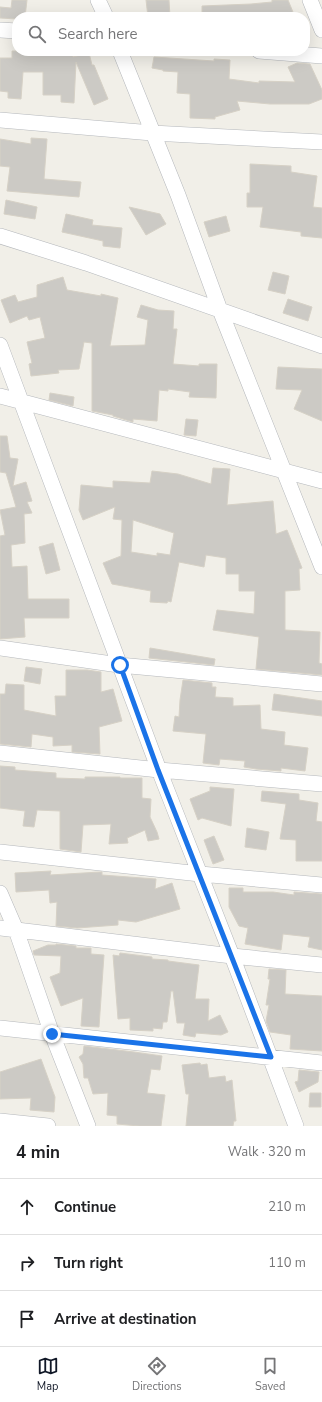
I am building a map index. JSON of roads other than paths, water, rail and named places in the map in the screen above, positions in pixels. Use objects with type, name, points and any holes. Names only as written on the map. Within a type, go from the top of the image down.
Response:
[{"type":"street","points":[[98,0],[104,12]]},
{"type":"street","points":[[310,0],[322,30]]},
{"type":"street","points":[[0,30],[12,31]]},
{"type":"street","points":[[310,55],[322,56]]},
{"type":"street","points":[[122,56],[178,195],[220,310],[286,472],[322,567]]},
{"type":"street","points":[[0,120],[152,133],[322,142]]},
{"type":"street","points":[[0,236],[86,262],[322,346]]},
{"type":"street","points":[[0,345],[158,770],[232,956],[296,1126]]},
{"type":"street","points":[[0,396],[21,400],[322,481]]},
{"type":"street","points":[[0,648],[120,665],[322,684]]},
{"type":"street","points":[[0,753],[158,770],[322,784]]},
{"type":"street","points":[[0,852],[200,874],[322,885]]},
{"type":"street","points":[[0,893],[16,930],[52,1034],[88,1126]]},
{"type":"street","points":[[0,928],[232,956],[322,965]]},
{"type":"street","points":[[0,1028],[322,1063]]},
{"type":"street","points":[[0,1121],[48,1126]]}]
